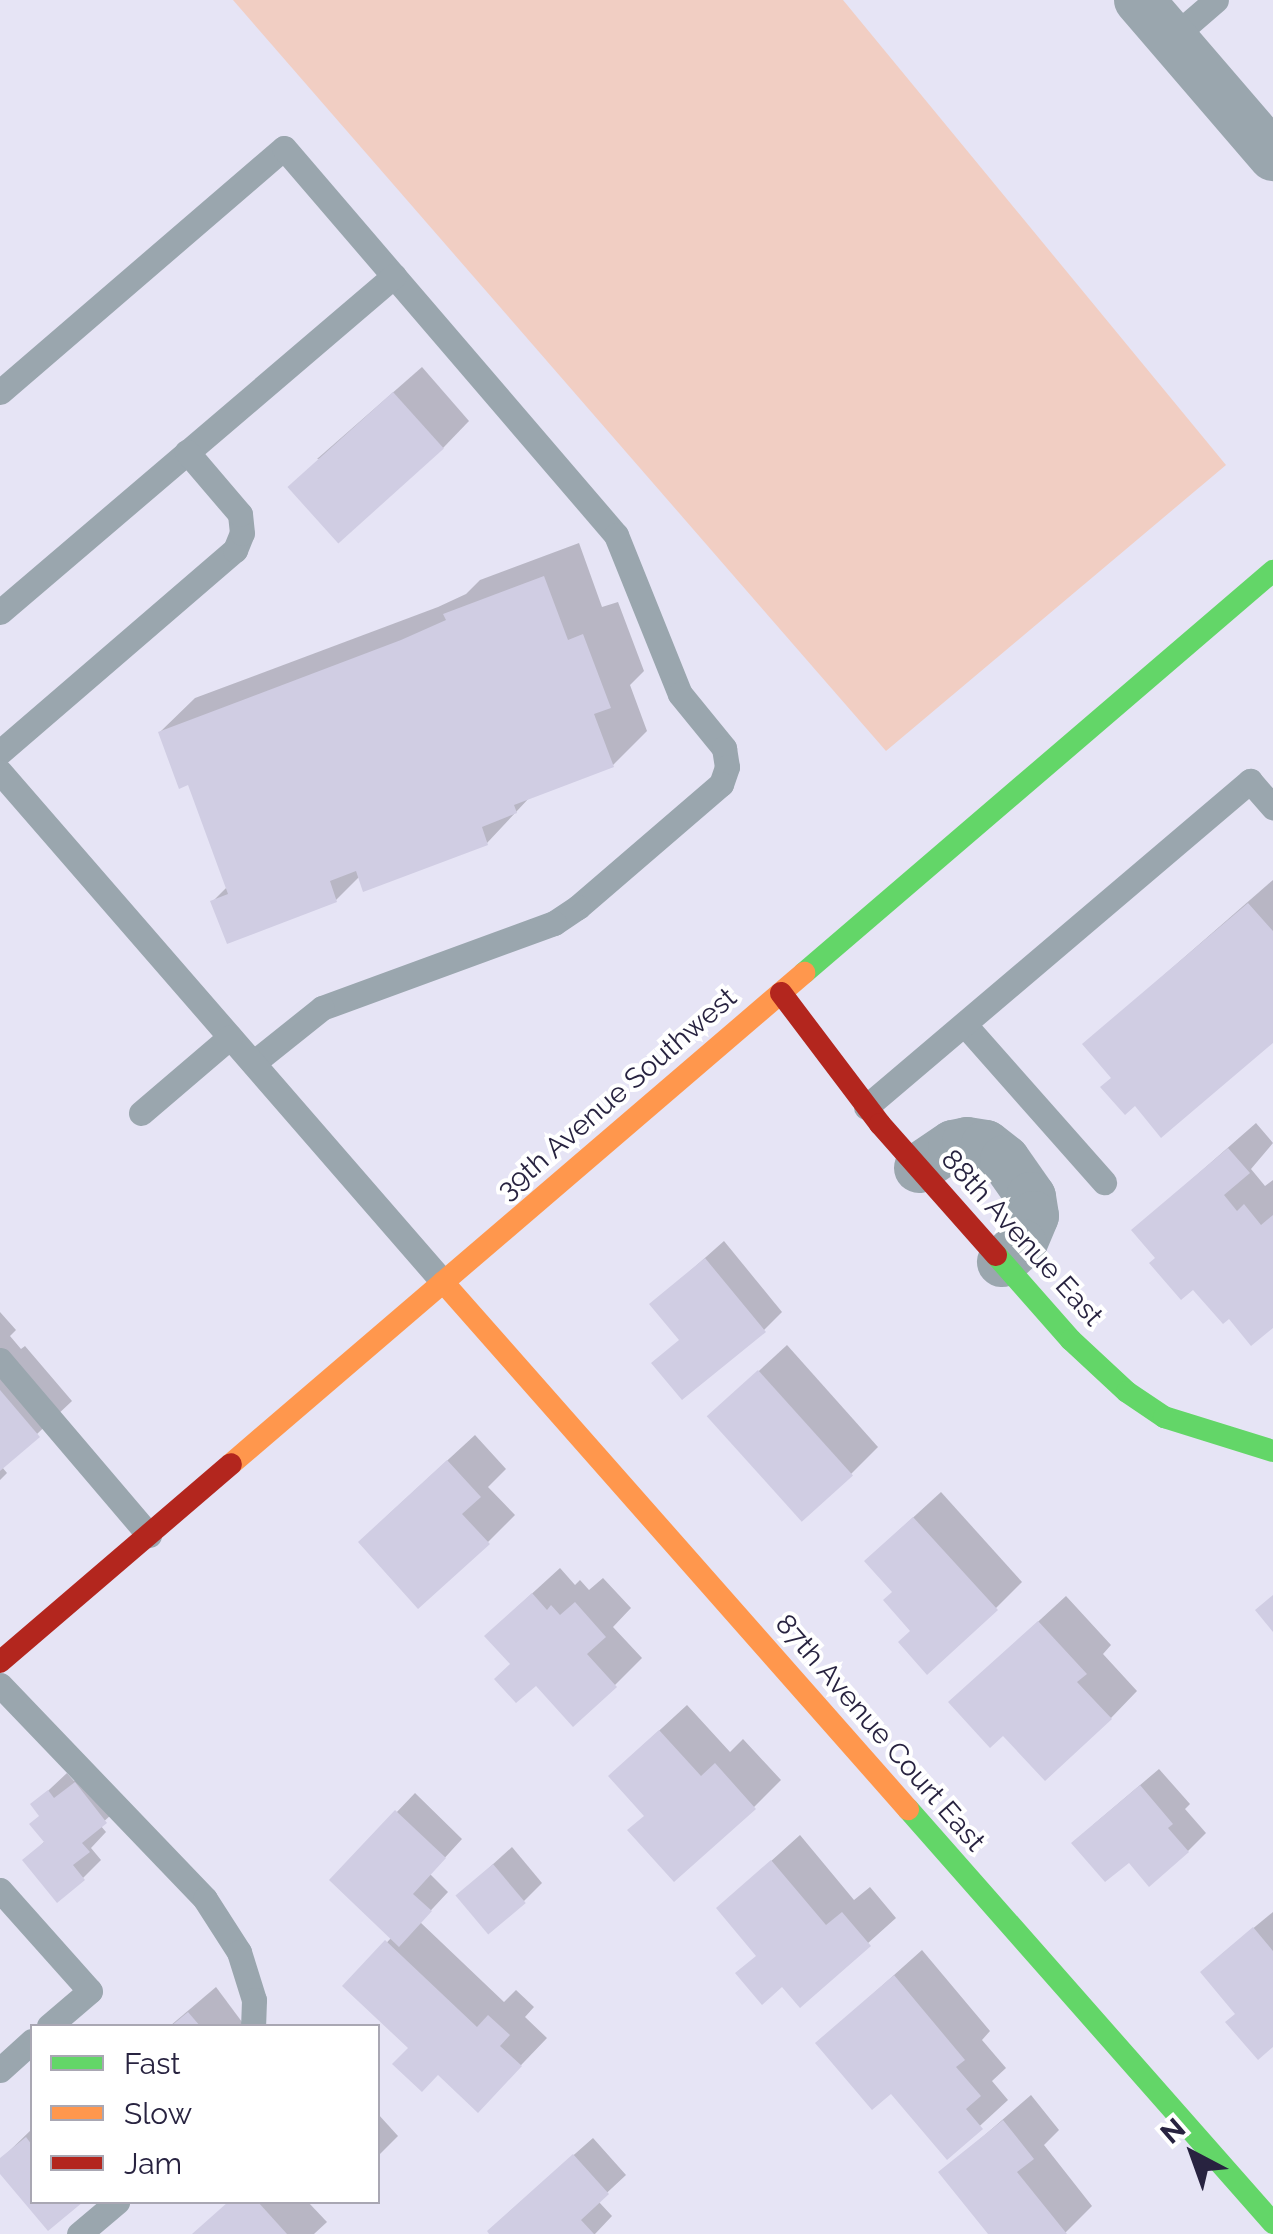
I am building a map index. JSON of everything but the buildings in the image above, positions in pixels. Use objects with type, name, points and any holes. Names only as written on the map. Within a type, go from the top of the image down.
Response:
[{"type":"street","points":[[1139,0],[1273,156]]},
{"type":"street","name":"39th Avenue Southwest","points":[[0,1662],[1273,571]]},
{"type":"street","name":"88th Avenue East","points":[[782,993],[866,1107],[1070,1340],[1127,1392],[1178,1422],[1273,1452]]},
{"type":"street","points":[[919,1168],[953,1144],[967,1142],[986,1146],[1005,1160],[1031,1198],[1034,1216],[1022,1244],[1002,1262]]},
{"type":"street","name":"87th Avenue Court East","points":[[443,1282],[1273,2224]]},
{"type":"lane","points":[[1172,38],[1216,0]]},
{"type":"lane","points":[[0,392],[284,148],[616,535],[680,694],[724,748],[728,767],[721,784],[554,923],[322,1008],[252,1063]]},
{"type":"lane","points":[[0,612],[394,276]]},
{"type":"lane","points":[[0,752],[235,550],[242,533],[240,514],[188,452]]},
{"type":"lane","points":[[0,772],[443,1282]]},
{"type":"lane","points":[[866,1107],[1250,781],[1273,807]]},
{"type":"lane","points":[[965,1025],[1104,1182]]},
{"type":"lane","points":[[141,1112],[230,1038]]},
{"type":"lane","points":[[0,1360],[149,1535]]},
{"type":"lane","points":[[0,1685],[205,1899],[239,1952],[254,2000],[253,2024]]},
{"type":"lane","points":[[0,1890],[90,1990],[51,2024]]},
{"type":"lane","points":[[0,2070],[30,2043]]},
{"type":"lane","points":[[78,2234],[115,2204]]},
{"type":"shaded area","points":[[233,0],[843,0],[1226,465],[886,751]]},
{"type":"traffic: fast","points":[[804,973],[1273,571]]},
{"type":"traffic: fast","points":[[996,1255],[1071,1340],[1127,1392],[1164,1417],[1273,1451]]},
{"type":"traffic: fast","points":[[908,1809],[1273,2223]]},
{"type":"traffic: slow","points":[[231,1464],[804,973]]},
{"type":"traffic: slow","points":[[443,1282],[908,1809]]},
{"type":"traffic: jam","points":[[781,993],[880,1124],[996,1255]]},
{"type":"traffic: jam","points":[[0,1662],[231,1464]]}]
